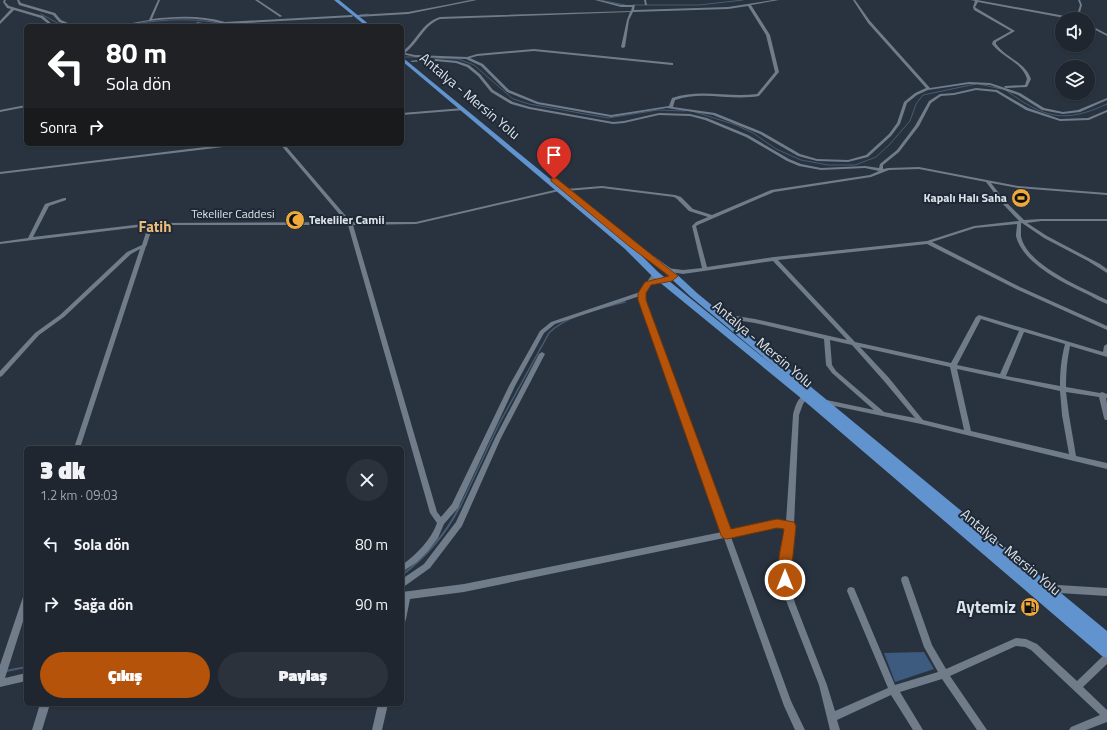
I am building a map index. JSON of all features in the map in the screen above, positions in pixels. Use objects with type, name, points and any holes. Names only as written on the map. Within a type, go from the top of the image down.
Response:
[{"type":"highway","points":[[332,0],[365,24]]},
{"type":"highway","points":[[336,0],[362,24]]},
{"type":"highway","name":"Antalya - Mersin Yolu","points":[[405,57],[463,109],[562,190],[632,244],[674,273],[718,315],[1107,640]]},
{"type":"highway","name":"Antalya - Mersin Yolu","points":[[405,57],[628,247],[658,277],[805,397],[1107,652]]},
{"type":"highway","points":[[658,277],[669,280],[674,273]]},
{"type":"street","points":[[6,0],[4,2],[8,7]]},
{"type":"street","points":[[18,0],[20,4],[54,14],[60,21],[68,24]]},
{"type":"street","points":[[150,20],[159,0]]},
{"type":"street","points":[[256,0],[281,16]]},
{"type":"street","points":[[240,24],[354,16],[408,14],[476,0]]},
{"type":"street","points":[[596,0],[621,6],[634,6],[631,11],[623,46]]},
{"type":"street","points":[[645,0],[646,4]]},
{"type":"street","points":[[405,57],[430,22],[440,18],[728,8],[778,0]]},
{"type":"street","points":[[854,0],[868,22],[929,89]]},
{"type":"street","points":[[972,0],[1055,15]]},
{"type":"street","points":[[1078,12],[1081,5],[1079,0]]},
{"type":"street","points":[[976,1],[974,7],[975,9],[1014,31],[994,42],[994,44],[1003,55],[1028,72],[1029,79],[1026,86],[1004,88]]},
{"type":"street","points":[[671,108],[673,99],[676,97],[698,95],[758,95],[777,72],[768,35],[749,5]]},
{"type":"street","points":[[0,8],[8,7],[42,18],[50,24]]},
{"type":"street","points":[[0,23],[13,9]]},
{"type":"street","points":[[128,24],[150,20],[204,19],[222,24]]},
{"type":"street","points":[[162,24],[175,23]]},
{"type":"street","points":[[195,23],[201,24]]},
{"type":"street","points":[[1095,29],[1107,35]]},
{"type":"street","points":[[405,57],[467,58],[477,55],[534,50],[672,64]]},
{"type":"street","points":[[405,57],[462,64],[474,70],[497,94],[512,103],[529,108],[613,123],[668,113],[698,116],[747,136],[788,160],[800,165],[821,168],[865,168],[881,170],[913,167],[1034,189],[1107,194]]},
{"type":"street","points":[[467,58],[482,65],[508,91],[537,103],[611,116],[671,108],[714,114],[761,133],[789,150],[806,158],[817,160],[848,161],[867,156],[877,148],[899,123],[905,103],[916,94],[929,89],[975,82],[1004,88],[1019,94],[1043,109],[1063,113],[1078,111],[1107,99]]},
{"type":"street","points":[[881,170],[881,165],[898,151],[917,126],[930,102],[940,95],[954,94],[976,89],[998,91],[1027,109],[1060,120],[1089,119],[1107,111]]},
{"type":"street","points":[[0,110],[24,106]]},
{"type":"street","points":[[404,114],[463,109]]},
{"type":"street","points":[[0,173],[223,146]]},
{"type":"street","points":[[284,146],[350,224],[434,513],[441,522]]},
{"type":"street","points":[[705,268],[694,226],[774,191],[871,176],[881,170]]},
{"type":"street","points":[[987,181],[1022,222],[1036,232],[1087,257],[1107,271]]},
{"type":"street","name":"Tekeliler Caddesi","points":[[0,243],[151,224],[416,223],[562,190],[602,187],[675,196],[690,210],[712,217]]},
{"type":"street","points":[[29,240],[47,205],[64,199]]},
{"type":"street","points":[[674,273],[774,259],[928,242],[974,227],[1041,220],[1107,220]]},
{"type":"street","points":[[1022,222],[1018,228],[1020,241],[1034,262],[1107,302]]},
{"type":"street","points":[[78,446],[151,224]]},
{"type":"street","points":[[928,242],[1018,288],[1107,328]]},
{"type":"street","points":[[0,375],[37,334],[62,316],[129,253],[145,245]]},
{"type":"street","points":[[774,259],[812,302],[855,344],[921,422]]},
{"type":"street","points":[[648,283],[658,277]]},
{"type":"street","points":[[404,567],[430,543],[439,530],[441,522],[455,506],[512,386],[542,332],[553,323],[642,293],[648,283],[658,277]]},
{"type":"street","points":[[642,293],[644,305],[787,703],[800,730]]},
{"type":"street","points":[[718,315],[827,337],[1002,377],[1062,389],[1104,395],[1107,418]]},
{"type":"street","points":[[968,432],[953,366],[979,317],[1106,355],[1107,346]]},
{"type":"street","points":[[1002,377],[1022,331]]},
{"type":"street","points":[[827,337],[828,365],[834,372],[883,413]]},
{"type":"street","points":[[1068,344],[1063,360],[1062,389],[1073,458]]},
{"type":"street","points":[[404,583],[427,566],[459,524],[498,438],[542,354]]},
{"type":"street","points":[[805,397],[800,403],[796,415],[790,526],[785,561],[785,580],[791,603],[823,685],[835,730]]},
{"type":"street","points":[[820,401],[968,432],[1107,466]]},
{"type":"street","points":[[405,595],[464,588],[777,524],[790,526]]},
{"type":"street","points":[[905,580],[928,647],[944,674],[982,730]]},
{"type":"street","points":[[1052,594],[1058,590],[1107,592]]},
{"type":"street","points":[[851,591],[893,690],[918,730]]},
{"type":"street","points":[[0,678],[24,606]]},
{"type":"street","points":[[832,717],[893,690],[944,674],[1016,642],[1026,643],[1034,647],[1107,716],[1074,730]]},
{"type":"street","points":[[1077,687],[1107,658]]},
{"type":"street","points":[[0,683],[24,678]]},
{"type":"street","points":[[37,730],[44,706]]},
{"type":"street","points":[[378,730],[383,706]]},
{"type":"shaded area","points":[[924,652],[934,669],[895,682],[884,653]]},
{"type":"waterway","points":[[453,4],[471,0]]},
{"type":"waterway","points":[[600,0],[625,5]]},
{"type":"waterway","points":[[633,5],[699,5],[743,0]]},
{"type":"waterway","points":[[41,14],[59,24]]},
{"type":"waterway","points":[[360,15],[368,14]]},
{"type":"waterway","points":[[136,24],[183,20],[206,21],[219,24]]},
{"type":"waterway","points":[[404,57],[424,57]]},
{"type":"waterway","points":[[434,58],[458,59],[474,65],[513,99],[529,104],[608,118],[658,110],[685,111]]},
{"type":"waterway","points":[[695,112],[736,125],[753,133],[776,149],[801,160],[828,165],[855,165],[876,157],[889,145],[910,121],[916,104],[923,95],[976,84]]},
{"type":"waterway","points":[[979,84],[1001,89]]},
{"type":"waterway","points":[[1007,91],[1032,107],[1055,115],[1066,116],[1078,114],[1107,104]]},
{"type":"waterway","points":[[460,507],[499,424],[549,333],[556,327],[574,317],[625,302]]},
{"type":"waterway","points":[[404,573],[420,560],[435,544],[449,526],[460,506]]},
{"type":"waterway","points":[[6,671],[24,667]]},
{"type":"place","name":"Kapalı Halı Saha","points":[[1021,198]]},
{"type":"place","name":"Tekeliler Camii","points":[[295,220]]},
{"type":"place","name":"Aytemiz","points":[[1030,607]]},
{"type":"district","name":"Fatih","points":[[155,227]]},
{"type":"route","points":[[554,179],[632,244],[674,276],[669,280],[648,283],[642,293],[642,300],[727,535],[777,524],[790,526],[785,561],[785,580]]}]
